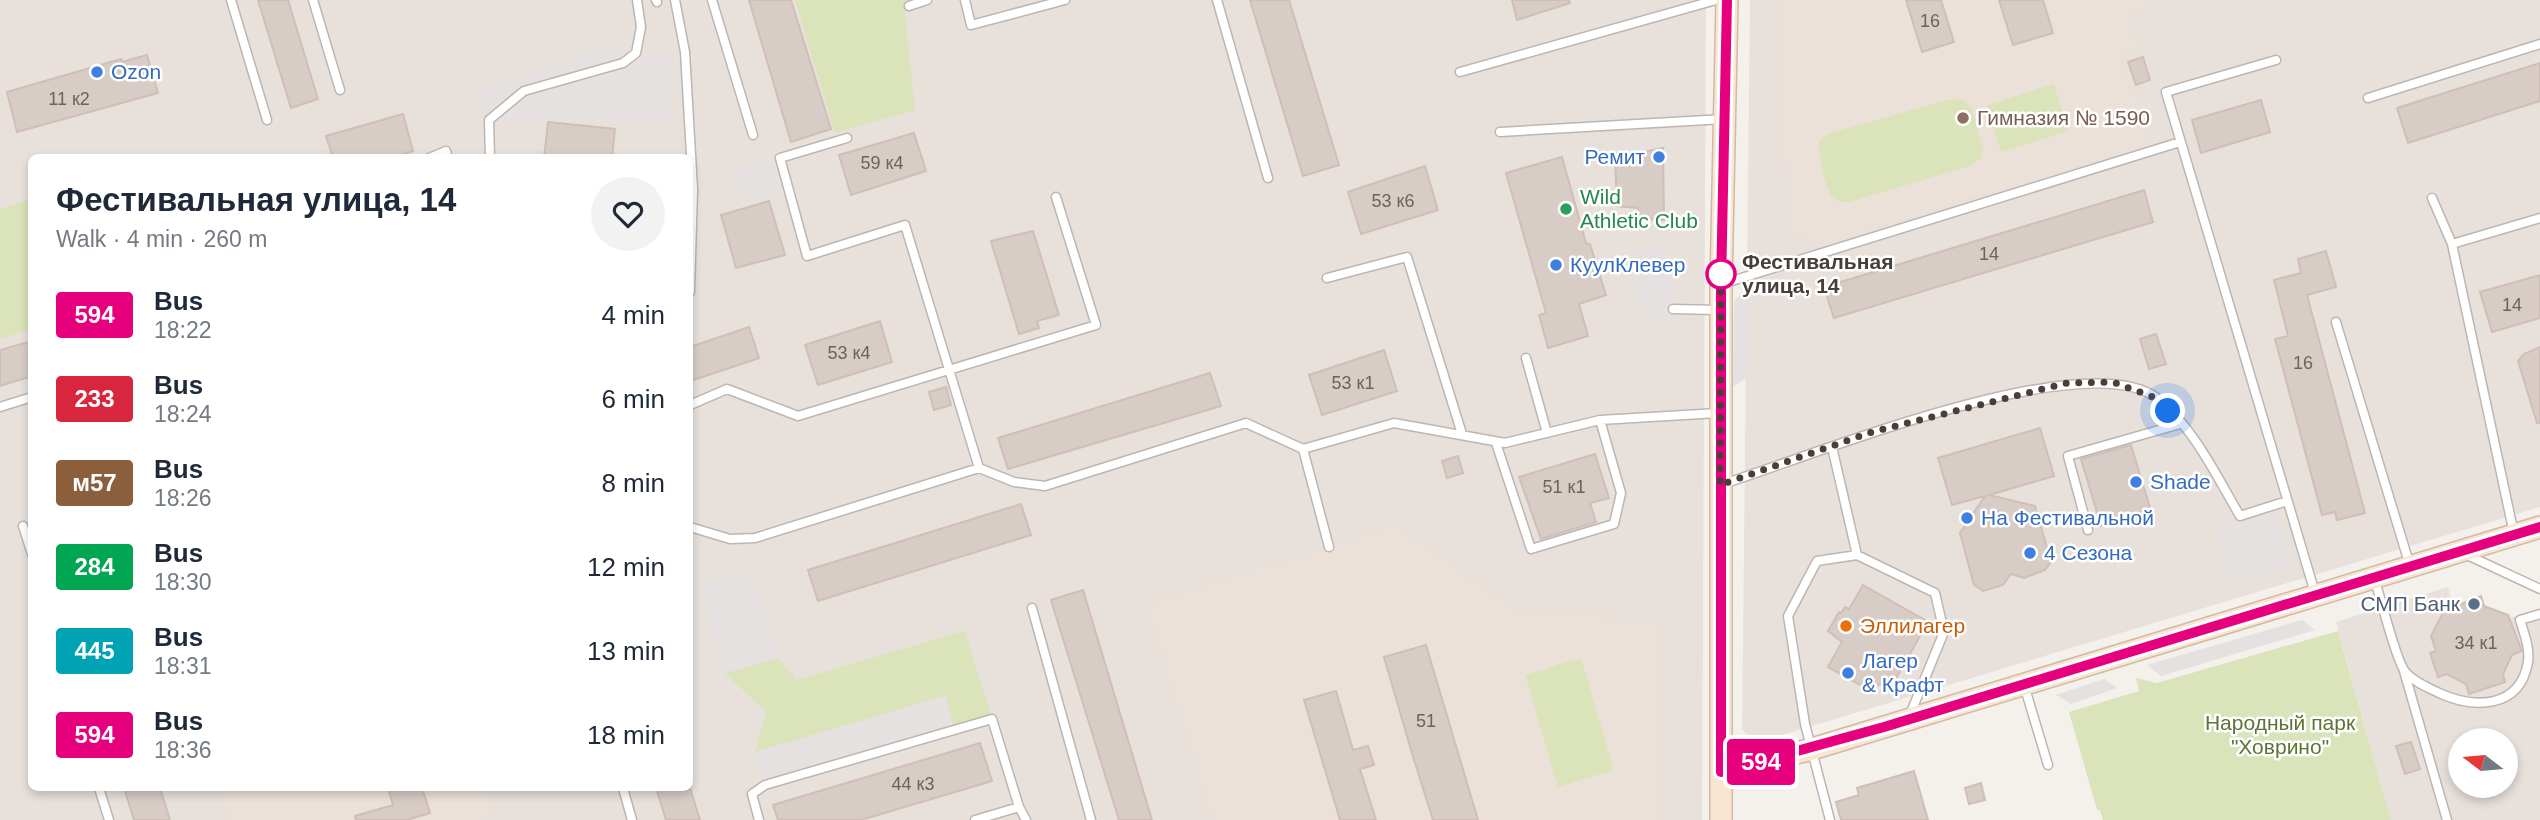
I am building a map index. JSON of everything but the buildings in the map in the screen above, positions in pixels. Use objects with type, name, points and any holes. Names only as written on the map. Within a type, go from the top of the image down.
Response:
[{"type":"street","points":[[1721,820],[1721,285],[1727,0]]},
{"type":"street","points":[[1721,772],[1812,749],[2540,527]]},
{"type":"lane","points":[[231,0],[267,120]]},
{"type":"lane","points":[[313,0],[340,90]]},
{"type":"lane","points":[[490,154],[489,121],[524,91],[623,63],[636,53],[641,27],[637,0]]},
{"type":"lane","points":[[675,0],[685,52],[691,154]]},
{"type":"lane","points":[[712,0],[753,135]]},
{"type":"lane","points":[[909,6],[927,0]]},
{"type":"lane","points":[[965,0],[971,26],[1065,0]]},
{"type":"lane","points":[[1217,0],[1268,178]]},
{"type":"lane","points":[[1460,72],[1716,0]]},
{"type":"lane","points":[[2368,98],[2540,44]]},
{"type":"lane","points":[[2276,60],[2166,92],[2315,596]]},
{"type":"lane","points":[[1500,132],[1724,119]]},
{"type":"lane","points":[[847,138],[780,158],[807,256],[905,225],[979,468]]},
{"type":"lane","points":[[1721,285],[2180,142]]},
{"type":"lane","points":[[693,404],[727,389],[798,416],[1096,325],[1056,197]]},
{"type":"lane","points":[[2432,198],[2452,244],[2514,534]]},
{"type":"lane","points":[[2452,244],[2540,218]]},
{"type":"lane","points":[[1327,278],[1407,257],[1462,434]]},
{"type":"lane","points":[[1673,309],[1721,310]]},
{"type":"lane","points":[[2336,322],[2410,566]]},
{"type":"lane","points":[[1526,358],[1547,433]]},
{"type":"lane","points":[[1720,485],[1832,447],[1961,408],[2067,383],[2113,382],[2156,398],[2180,424],[2214,471],[2240,516],[2287,501]]},
{"type":"lane","points":[[0,407],[28,398]]},
{"type":"lane","points":[[693,528],[730,539],[755,538],[979,468],[1014,482],[1045,486],[1246,424],[1303,449],[1394,423],[1462,434],[1496,443],[1600,420],[1721,413]]},
{"type":"lane","points":[[1496,443],[1531,549],[1614,524],[1621,494],[1600,420]]},
{"type":"lane","points":[[2088,530],[2068,456],[2180,424]]},
{"type":"lane","points":[[1832,447],[1857,555]]},
{"type":"lane","points":[[1303,449],[1329,547]]},
{"type":"lane","points":[[23,526],[28,542]]},
{"type":"lane","points":[[2459,552],[2540,589]]},
{"type":"lane","points":[[1830,820],[1812,749],[1788,616],[1817,561],[1857,555],[1935,593],[1944,632],[1908,720]]},
{"type":"lane","points":[[2374,577],[2447,820]]},
{"type":"lane","points":[[1032,608],[1091,820]]},
{"type":"lane","points":[[2404,671],[2427,688],[2454,700],[2490,703],[2507,698],[2519,685],[2528,663],[2520,620],[2540,614]]},
{"type":"lane","points":[[2024,685],[2048,765]]},
{"type":"lane","points":[[759,820],[752,794],[765,785],[992,719],[1019,807],[1026,820]]},
{"type":"lane","points":[[100,791],[109,820]]},
{"type":"lane","points":[[624,791],[632,820]]},
{"type":"lane","points":[[975,820],[1019,807]]},
{"type":"shaded area","points":[[0,0],[1706,0],[1702,820],[0,820]]},
{"type":"shaded area","points":[[1750,0],[2540,0],[2540,507],[1762,741],[1751,739],[1742,729]]},
{"type":"shaded area","name":"Гимназия № 1590","points":[[1780,0],[2161,0],[2126,11],[2135,47],[2117,52],[2128,91],[2135,90],[2148,145],[1825,243],[1793,235],[1789,229]]},
{"type":"shaded area","points":[[598,49],[675,58],[671,119],[489,120],[481,90]]},
{"type":"shaded area","points":[[780,158],[788,188],[745,200],[737,171]]},
{"type":"shaded area","points":[[1665,247],[1675,322],[1660,323],[1640,307],[1631,251]]},
{"type":"shaded area","points":[[1748,290],[1750,377],[1733,386],[1734,300]]},
{"type":"shaded area","points":[[2275,510],[2291,565],[2233,583],[2216,527]]},
{"type":"shaded area","points":[[1395,528],[1523,616],[1659,620],[1661,820],[1214,820],[1148,605]]},
{"type":"shaded area","points":[[752,570],[778,658],[725,673],[700,585]]},
{"type":"shaded area","points":[[2448,587],[2453,608],[2461,606],[2460,602],[2481,596],[2484,606],[2510,618],[2540,609],[2540,820],[2391,820],[2336,622]]},
{"type":"shaded area","points":[[2302,620],[2315,630],[2161,676],[2147,665]]},
{"type":"shaded area","points":[[2104,679],[2117,688],[2071,704],[2056,695]]},
{"type":"shaded area","points":[[945,696],[955,729],[765,785],[755,752]]},
{"type":"shaded area","points":[[222,791],[491,791],[485,820],[231,820]]},
{"type":"green space","points":[[795,0],[917,0],[904,4],[915,110],[835,133]]},
{"type":"green space","points":[[2054,84],[2068,131],[2001,152],[1987,105]]},
{"type":"green space","points":[[1951,99],[1962,100],[1971,107],[1983,149],[1980,159],[1970,166],[1849,202],[1838,201],[1832,197],[1819,146],[1819,141],[1827,134]]},
{"type":"green space","points":[[28,200],[28,330],[0,339],[0,209]]},
{"type":"green space","points":[[965,631],[992,719],[955,729],[944,696],[755,752],[766,712],[725,673],[778,658],[796,680]]},
{"type":"green space","name":"Народный парк \"Ховрино\"","points":[[2338,631],[2391,820],[2103,820],[2100,810],[2097,810],[2069,712],[2139,691],[2136,678],[2157,683]]},
{"type":"green space","points":[[1581,658],[1614,770],[1558,787],[1525,675]]},
{"type":"bus line","name":"594","points":[[1727,0],[1721,285],[1721,772],[1812,749],[2540,527]]},
{"type":"place","name":"Ozon","points":[[97,72]]},
{"type":"place","name":"Гимназия № 1590","points":[[1963,118]]},
{"type":"place","name":"Ремит","points":[[1659,157]]},
{"type":"place","name":"Wild Athletic Club","points":[[1566,209]]},
{"type":"place","name":"КуулКлевер","points":[[1556,265]]},
{"type":"place","name":"Фестивальная улица, 14","points":[[1721,274]]},
{"type":"place","name":"Shade","points":[[2136,482]]},
{"type":"place","name":"На Фестивальной","points":[[1967,518]]},
{"type":"place","name":"4 Сезона","points":[[2030,553]]},
{"type":"place","name":"СМП Банк","points":[[2474,604]]},
{"type":"place","name":"Эллилагер","points":[[1846,626]]},
{"type":"place","name":"Лагер & Крафт","points":[[1848,673]]},
{"type":"route","points":[[1721,274],[1721,264],[1720,485],[1872,432],[2067,383],[2113,382],[2156,398],[2168,411]]}]
